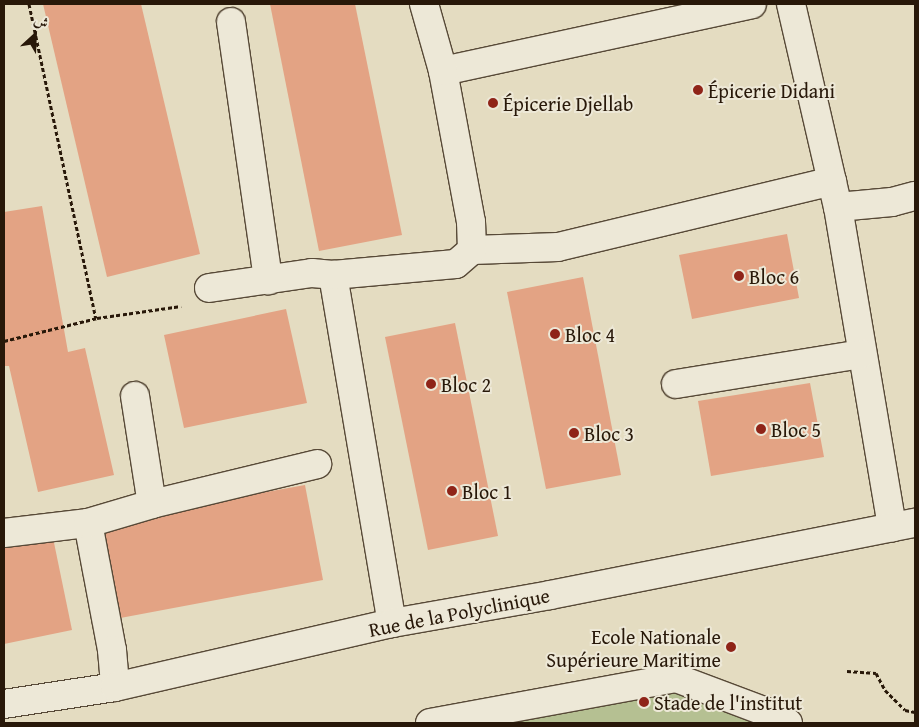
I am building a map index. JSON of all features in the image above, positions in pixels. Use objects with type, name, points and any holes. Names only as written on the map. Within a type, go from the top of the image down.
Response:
[{"type":"street","points":[[424,4],[443,71],[471,222],[472,250]]},
{"type":"street","points":[[443,71],[752,4]]},
{"type":"street","points":[[791,4],[838,207],[862,354],[904,525]]},
{"type":"street","points":[[230,22],[268,280]]},
{"type":"street","points":[[209,288],[312,273],[333,275],[456,264],[472,250],[558,247],[832,181]]},
{"type":"street","points":[[838,207],[892,202],[915,196]]},
{"type":"street","points":[[333,275],[392,623]]},
{"type":"street","points":[[676,384],[862,354]]},
{"type":"street","points":[[135,396],[152,504]]},
{"type":"street","points":[[4,533],[88,523],[152,504],[317,464]]},
{"type":"street","points":[[88,523],[112,650],[115,687]]},
{"type":"street","name":"Rue de la Polyclinique","points":[[4,704],[115,687],[392,623],[550,595],[904,525]]},
{"type":"street","points":[[430,723],[676,678],[780,717],[788,723]]},
{"type":"path","points":[[29,4],[96,318]]},
{"type":"path","points":[[4,341],[96,318],[184,306]]},
{"type":"path","points":[[847,672],[876,673],[885,690],[905,710],[915,712]]},
{"type":"green space","name":"Stade de l'institut","points":[[676,678],[788,723],[430,723]]},
{"type":"building","points":[[43,4],[141,4],[200,254],[107,277]]},
{"type":"building","points":[[270,4],[355,4],[402,235],[319,251]]},
{"type":"building","points":[[42,206],[68,352],[85,348],[114,475],[38,492],[9,366],[4,366],[4,212]]},
{"type":"building","name":"Bloc 6","points":[[787,234],[799,298],[692,319],[679,255]]},
{"type":"building","points":[[583,277],[621,475],[546,489],[507,292]]},
{"type":"building","points":[[286,309],[307,403],[184,428],[164,335]]},
{"type":"building","points":[[455,323],[498,536],[428,550],[385,337]]},
{"type":"building","name":"Bloc 5","points":[[810,383],[824,457],[711,476],[698,401]]},
{"type":"building","points":[[305,485],[323,580],[115,619],[96,523]]},
{"type":"building","points":[[52,533],[72,630],[4,644],[4,543]]},
{"type":"place","name":"Épicerie Didani","points":[[698,90]]},
{"type":"place","name":"Épicerie Djellab","points":[[493,103]]},
{"type":"place","name":"Bloc 6","points":[[739,276]]},
{"type":"place","name":"Bloc 4","points":[[555,334]]},
{"type":"place","name":"Bloc 2","points":[[431,384]]},
{"type":"place","name":"Bloc 5","points":[[761,429]]},
{"type":"place","name":"Bloc 3","points":[[574,433]]},
{"type":"place","name":"Bloc 1","points":[[452,491]]},
{"type":"place","name":"Ecole Nationale Supérieure Maritime","points":[[731,647]]},
{"type":"place","name":"Stade de l'institut","points":[[644,702]]}]
